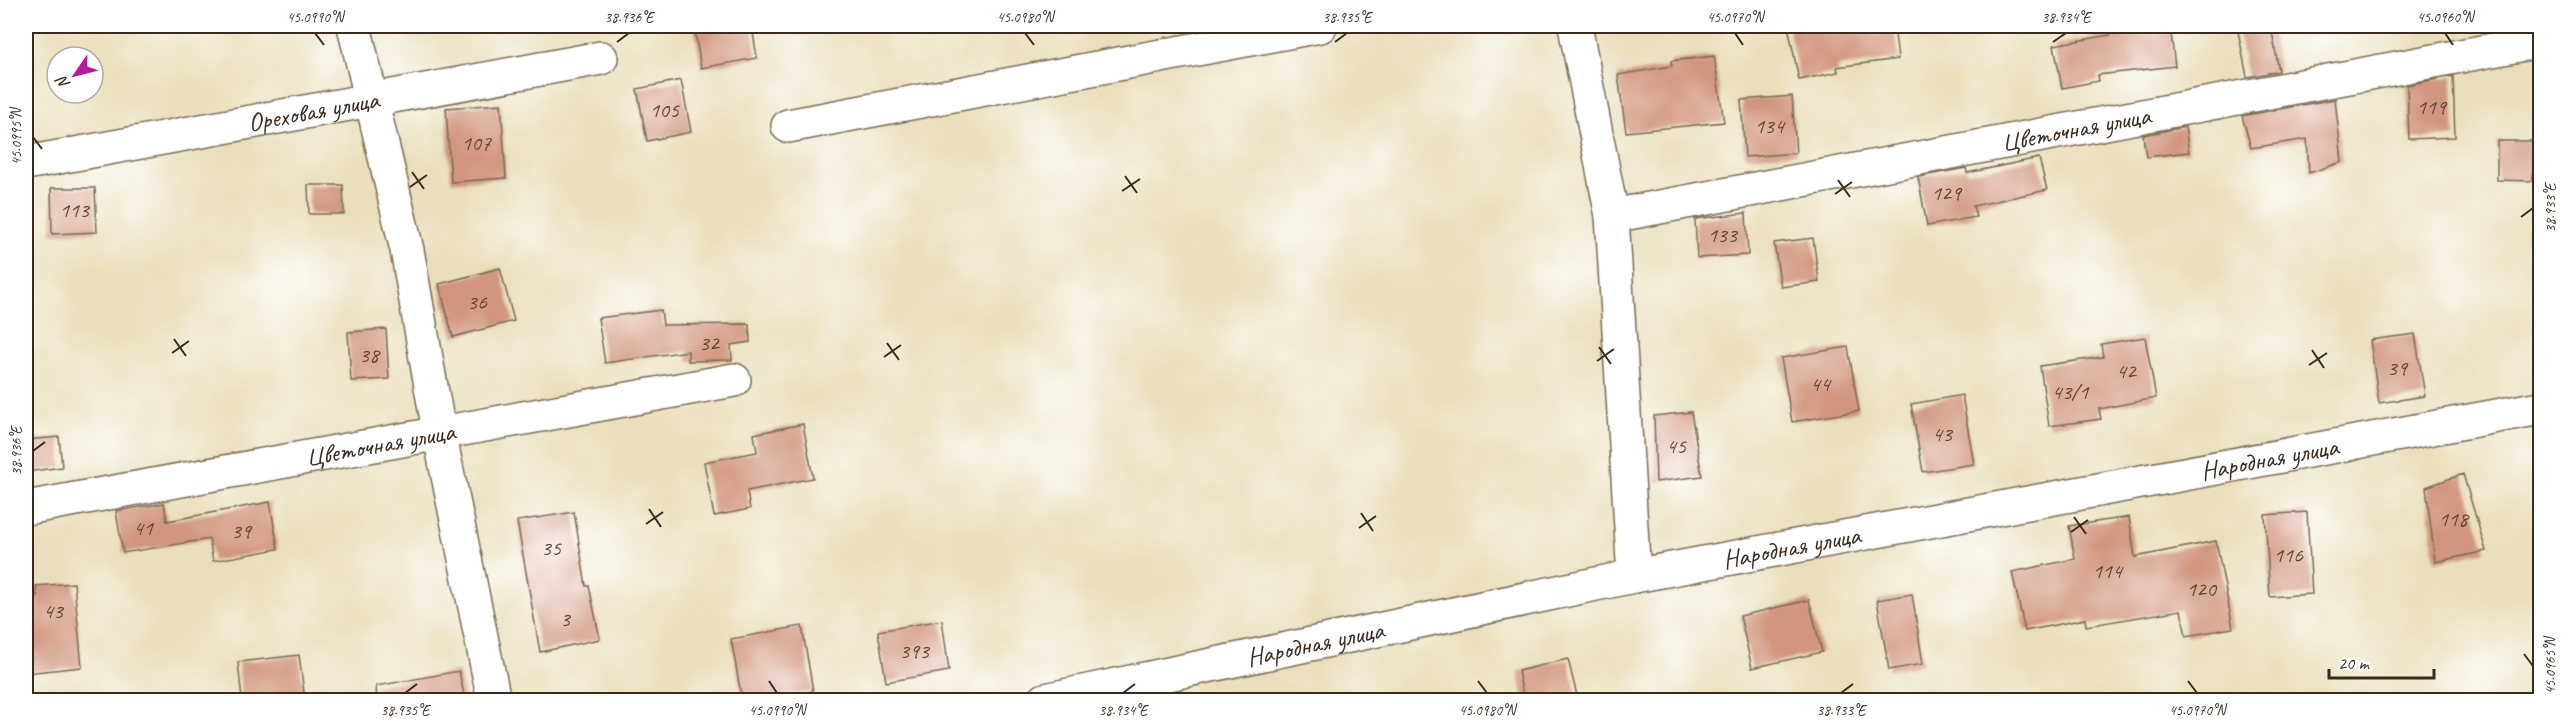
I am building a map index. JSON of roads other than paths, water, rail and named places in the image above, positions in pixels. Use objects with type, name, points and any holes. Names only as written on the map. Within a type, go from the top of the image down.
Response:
[{"type":"street","points":[[354,26],[407,250],[439,432],[494,700]]},
{"type":"street","points":[[788,126],[1320,26]]},
{"type":"street","points":[[1575,26],[1612,216],[1634,576]]},
{"type":"street","name":"Цветочная улица","points":[[1612,216],[2541,41]]},
{"type":"street","name":"Ореховая улица","points":[[26,163],[371,98],[601,58]]},
{"type":"street","name":"Цветочная улица","points":[[26,508],[734,380]]},
{"type":"street","name":"Народная улица","points":[[1045,700],[1091,696],[1634,576],[2541,408]]}]
